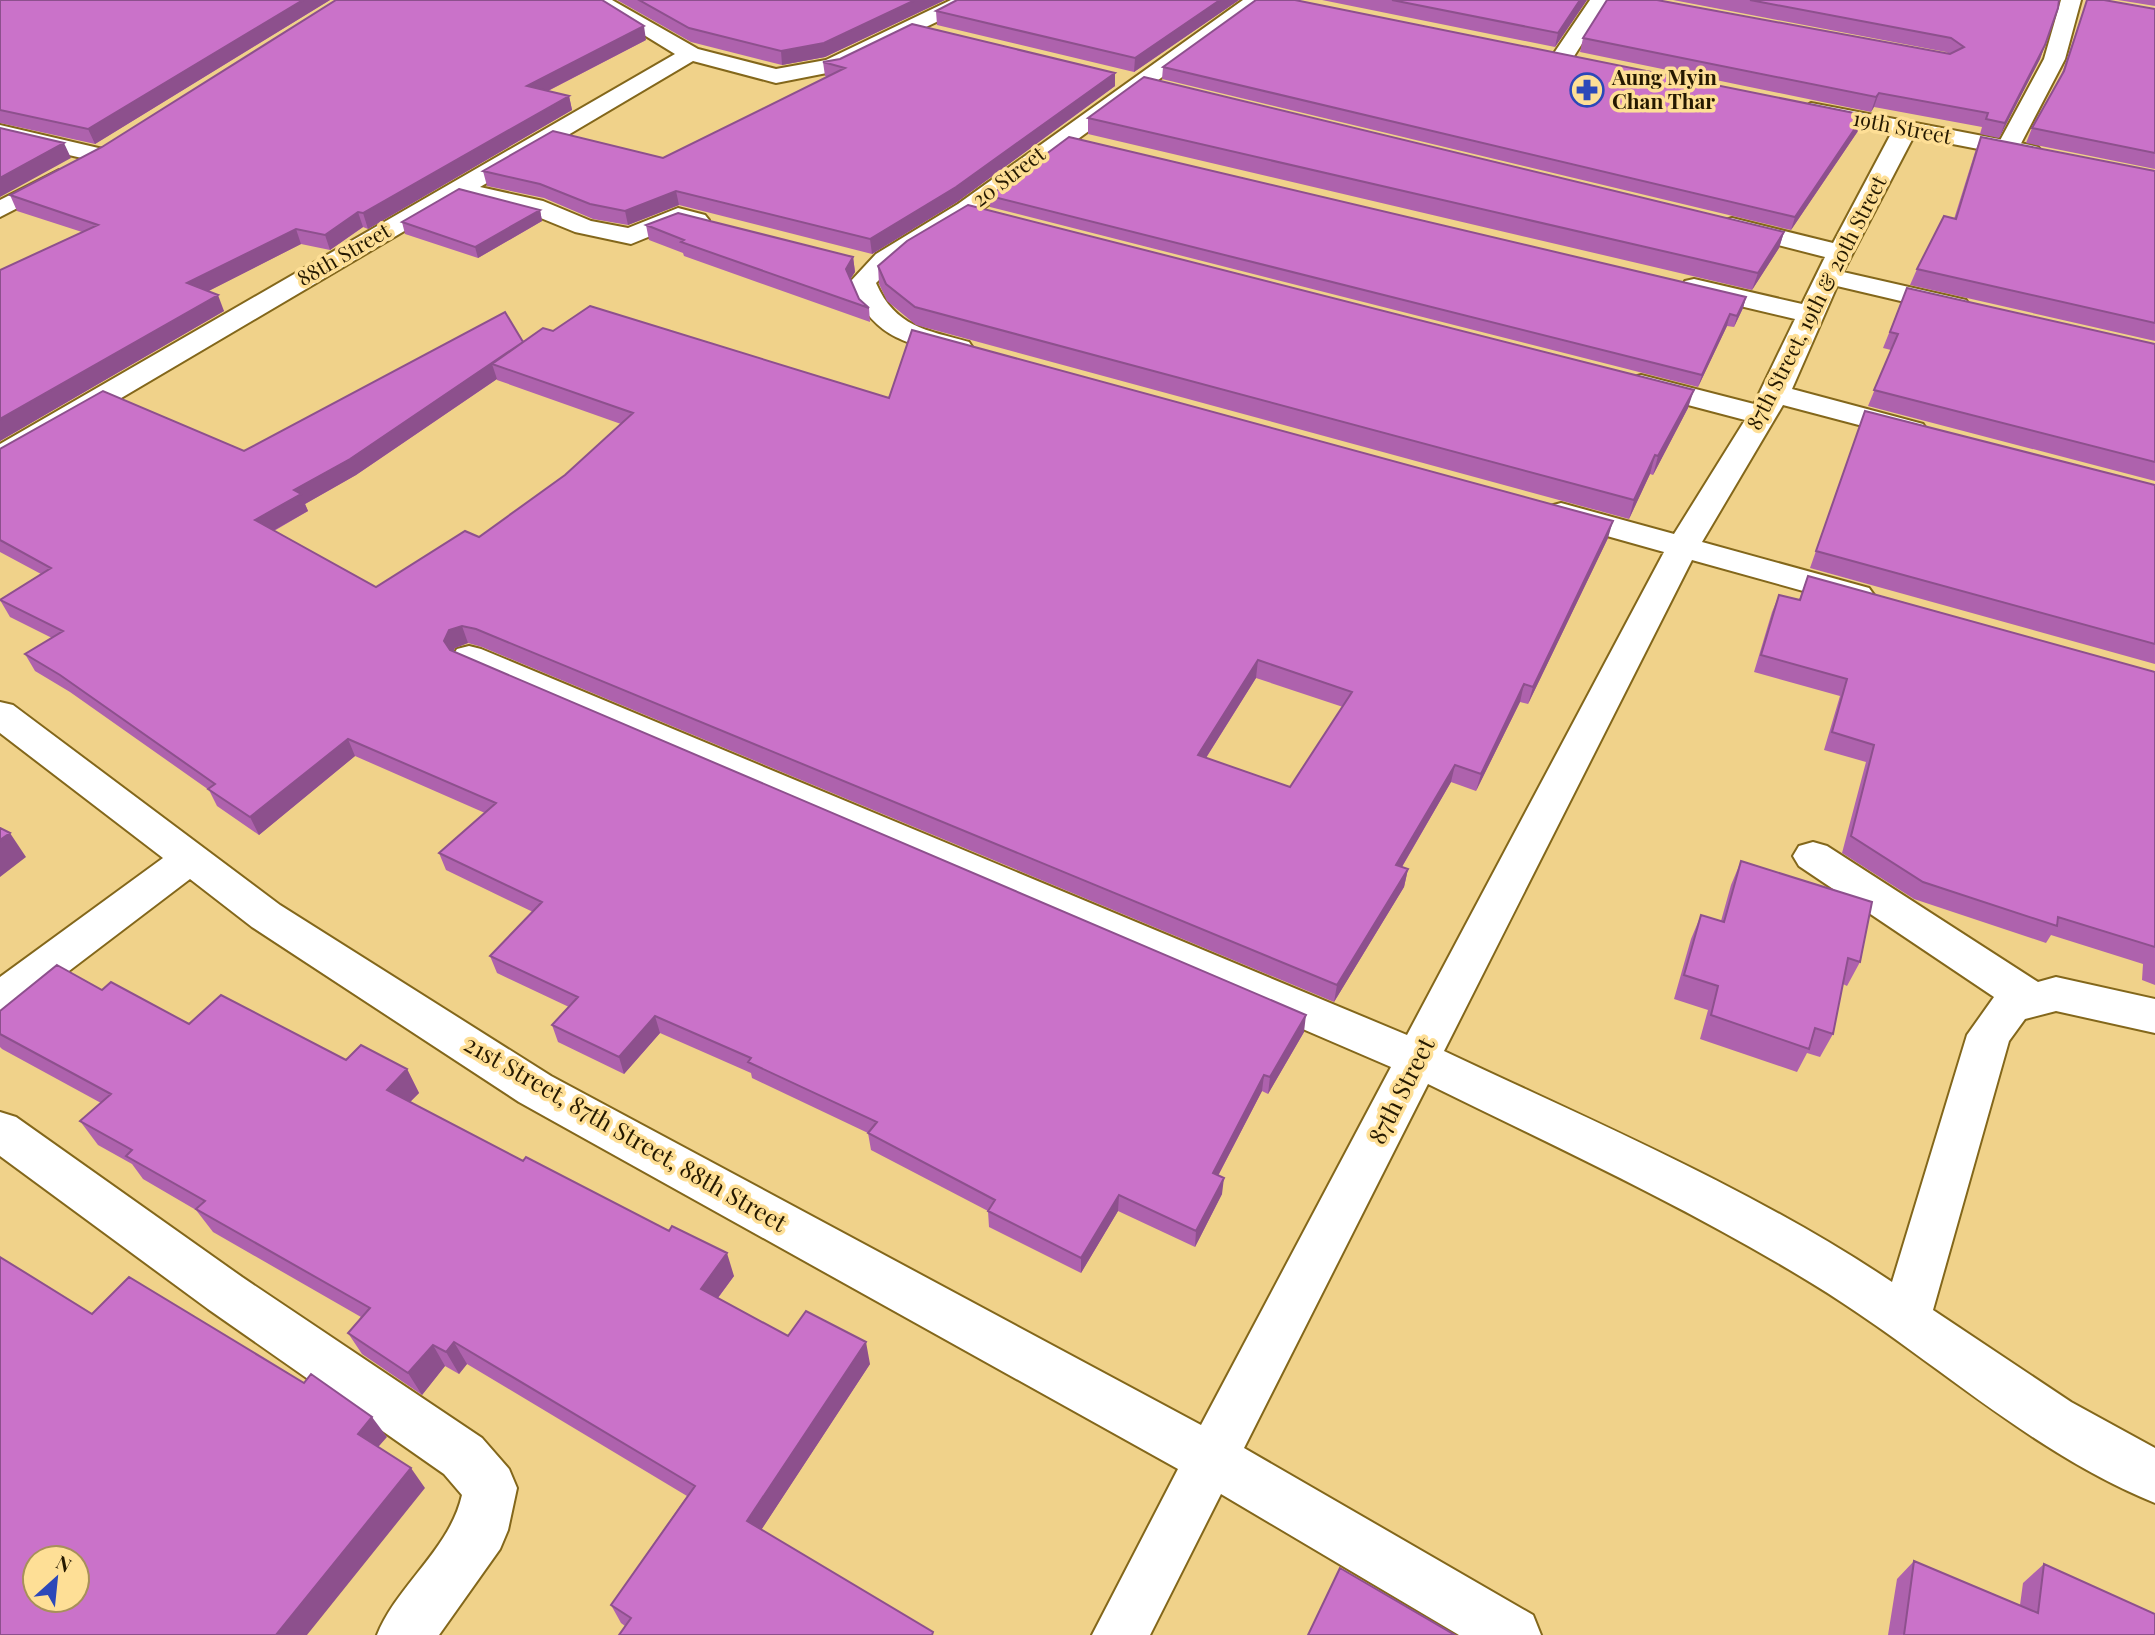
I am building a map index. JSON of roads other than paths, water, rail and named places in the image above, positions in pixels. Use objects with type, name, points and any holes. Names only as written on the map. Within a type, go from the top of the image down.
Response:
[{"type":"street","points":[[597,0],[690,54],[776,76],[832,65],[967,0]]},
{"type":"street","name":"20 Street","points":[[986,355],[905,333],[873,307],[863,282],[862,262],[965,211],[1138,81],[1256,0]]},
{"type":"street","points":[[1561,59],[1600,0]]},
{"type":"street","points":[[2008,148],[2048,77],[2067,27],[2070,0],[2095,5]]},
{"type":"street","points":[[913,28],[953,37]]},
{"type":"street","points":[[1534,53],[1588,64]]},
{"type":"street","name":"88th Street","points":[[0,457],[690,54]]},
{"type":"street","points":[[1111,75],[1165,87]]},
{"type":"street","name":"19th Street","points":[[1786,105],[2048,156]]},
{"type":"street","name":"87th Street, 19th & 20th Street","points":[[1683,546],[1769,404],[1835,265],[1905,130]]},
{"type":"street","points":[[0,132],[99,155]]},
{"type":"street","points":[[1062,137],[1089,143]]},
{"type":"street","points":[[0,210],[123,140]]},
{"type":"street","points":[[457,189],[534,206],[584,227],[631,236],[678,216],[724,226]]},
{"type":"street","points":[[965,211],[992,218]]},
{"type":"street","points":[[1706,220],[1976,310]]},
{"type":"street","points":[[1675,282],[1811,314]]},
{"type":"street","points":[[1614,377],[1945,439]]},
{"type":"street","points":[[1535,506],[1893,605]]},
{"type":"street","name":"87th Street","points":[[1120,1635],[1683,546]]},
{"type":"street","points":[[469,657],[1418,1059],[1707,1198],[1832,1269],[2053,1420],[2155,1476]]},
{"type":"street","name":"21st Street, 87th Street, 88th Street","points":[[0,714],[265,916],[535,1089],[1212,1459],[1513,1635]]},
{"type":"street","points":[[1813,856],[2032,1000]]},
{"type":"street","points":[[0,1000],[191,858]]},
{"type":"street","points":[[1906,1319],[1989,1035],[2011,1006],[2056,994],[2155,1016]]},
{"type":"street","points":[[0,1130],[225,1293],[463,1456],[490,1488],[481,1530],[405,1635]]},
{"type":"place","name":"Aung Myin Chan Thar","points":[[1587,90]]}]
